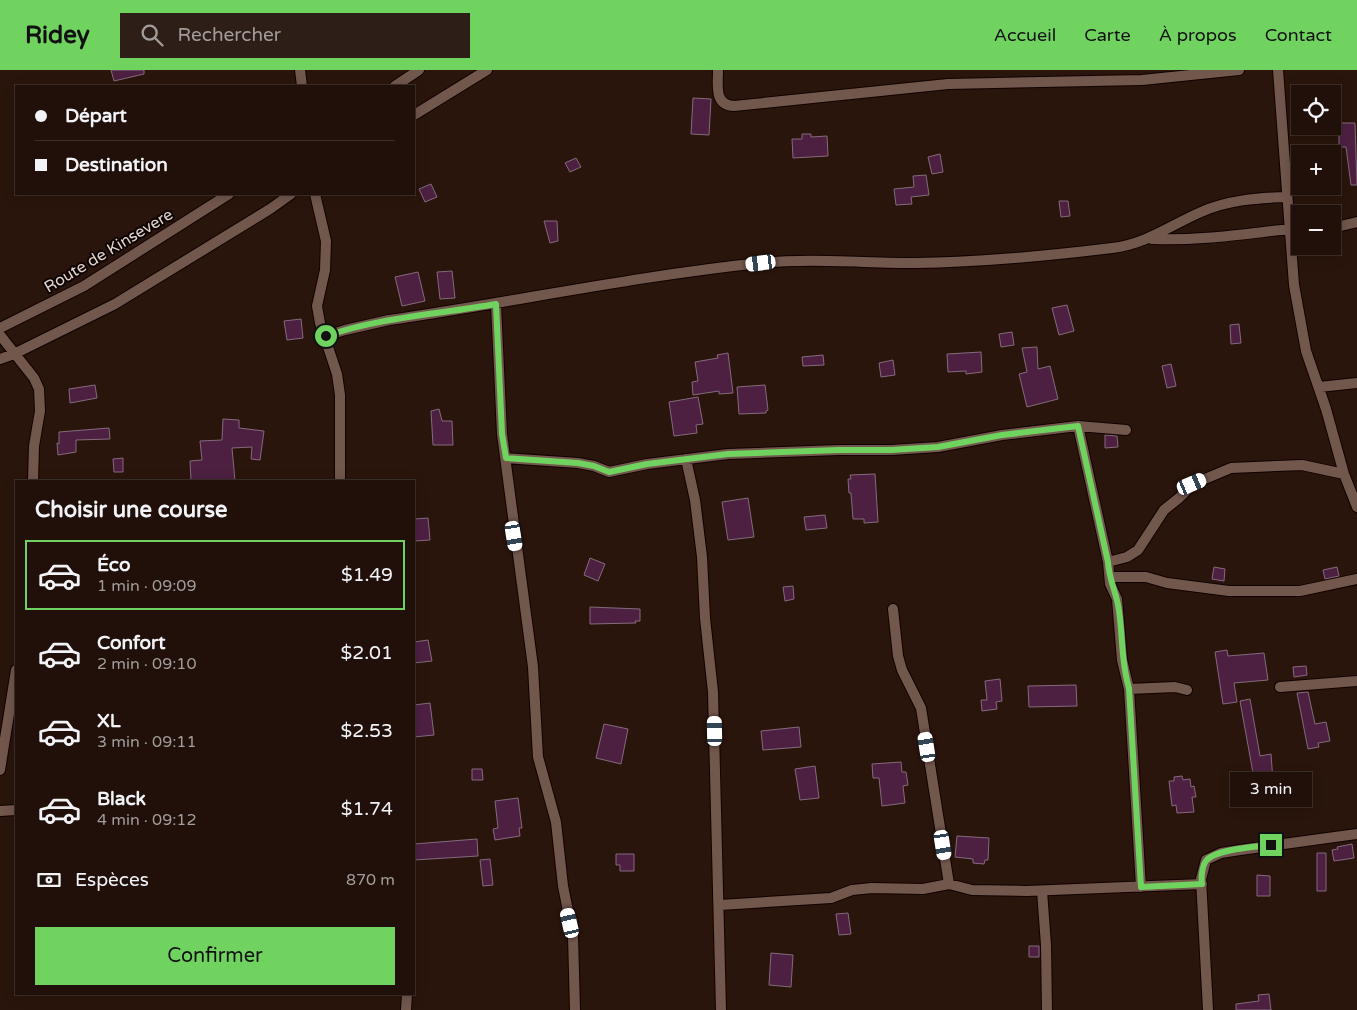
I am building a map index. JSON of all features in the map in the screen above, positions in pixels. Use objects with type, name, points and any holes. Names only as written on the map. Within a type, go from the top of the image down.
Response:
[{"type":"street","points":[[300,70],[302,85]]},
{"type":"street","points":[[397,85],[420,70]]},
{"type":"street","points":[[415,114],[487,70]]},
{"type":"street","points":[[718,70],[719,96],[721,102],[727,106],[948,84],[1142,80],[1239,70]]},
{"type":"street","points":[[1278,70],[1286,197],[1291,223]]},
{"type":"street","name":"Route de Kinsevere","points":[[0,328],[84,286],[226,195]]},
{"type":"street","points":[[0,359],[14,354],[115,304],[290,195]]},
{"type":"street","points":[[315,195],[326,241],[325,270],[317,306],[320,323],[326,336],[337,374],[340,395],[340,480]]},
{"type":"street","points":[[326,336],[389,320],[761,263],[825,261],[934,263],[1008,260],[1117,248],[1151,239],[1202,212],[1229,203],[1255,198],[1286,197]]},
{"type":"street","points":[[1341,226],[1357,222]]},
{"type":"street","points":[[1151,239],[1178,240],[1291,233]]},
{"type":"street","points":[[1293,255],[1294,285],[1306,351],[1319,387],[1344,474],[1357,507]]},
{"type":"street","points":[[496,304],[502,434],[511,515],[533,667],[538,757],[556,822],[563,886],[573,936],[576,964],[576,1010]]},
{"type":"street","points":[[0,335],[34,378],[40,399],[32,480]]},
{"type":"street","points":[[1319,387],[1357,383]]},
{"type":"street","points":[[506,458],[578,463],[594,466],[609,472],[647,464],[728,454],[938,447],[1002,435],[1078,426],[1126,430]]},
{"type":"street","points":[[1078,426],[1108,562],[1110,584],[1118,605],[1122,660],[1129,688],[1141,887]]},
{"type":"street","points":[[686,460],[695,500],[702,557],[706,628],[713,692],[720,905],[721,1010]]},
{"type":"street","points":[[1108,562],[1127,557],[1138,550],[1164,510],[1192,484],[1231,468],[1302,465],[1344,474]]},
{"type":"street","points":[[1110,577],[1146,577],[1167,583],[1229,591],[1300,591],[1357,579]]},
{"type":"street","points":[[893,609],[898,656],[902,670],[921,708],[949,884]]},
{"type":"street","points":[[0,770],[15,676]]},
{"type":"street","points":[[1280,687],[1357,680]]},
{"type":"street","points":[[1129,688],[1175,688],[1187,690]]},
{"type":"street","points":[[0,811],[15,810]]},
{"type":"street","points":[[1208,1010],[1202,884],[1206,860],[1221,853],[1357,834]]},
{"type":"street","points":[[720,905],[765,904],[831,898],[852,890],[872,888],[923,889],[949,884],[972,890],[1042,891],[1202,884]]},
{"type":"street","points":[[1042,891],[1046,945],[1047,1010]]},
{"type":"street","points":[[406,1010],[407,995]]},
{"type":"building","points":[[111,70],[144,70],[144,74],[114,81]]},
{"type":"building","points":[[693,98],[711,99],[709,135],[691,134]]},
{"type":"building","points":[[1341,123],[1355,123],[1357,185],[1351,185],[1346,147],[1339,145]]},
{"type":"building","points":[[802,134],[811,134],[811,137],[827,136],[828,156],[793,158],[792,139],[802,139]]},
{"type":"building","points":[[940,154],[943,172],[932,174],[928,157]]},
{"type":"building","points":[[576,158],[581,167],[570,172],[565,163]]},
{"type":"building","points":[[926,175],[929,195],[911,197],[912,204],[896,205],[894,189],[914,187],[913,176]]},
{"type":"building","points":[[431,184],[437,197],[425,202],[419,189]]},
{"type":"building","points":[[1059,201],[1068,201],[1070,216],[1061,217]]},
{"type":"building","points":[[544,221],[557,221],[558,241],[550,243]]},
{"type":"building","points":[[452,271],[455,298],[440,299],[437,272]]},
{"type":"building","points":[[418,272],[425,301],[402,306],[395,277]]},
{"type":"building","points":[[1067,305],[1074,331],[1059,335],[1052,308]]},
{"type":"building","points":[[301,319],[303,338],[287,340],[284,321]]},
{"type":"building","points":[[1239,324],[1241,343],[1231,344],[1230,325]]},
{"type":"building","points":[[1012,332],[1014,345],[1001,347],[999,334]]},
{"type":"building","points":[[1037,347],[1038,369],[1050,366],[1058,399],[1027,407],[1019,374],[1027,372],[1022,348]]},
{"type":"building","points":[[981,352],[982,372],[966,374],[966,371],[948,372],[947,354]]},
{"type":"building","points":[[728,353],[733,393],[719,394],[719,391],[693,395],[692,382],[698,381],[695,362],[718,358],[717,355]]},
{"type":"building","points":[[823,355],[824,365],[803,366],[802,357]]},
{"type":"building","points":[[893,360],[895,375],[881,377],[879,363]]},
{"type":"building","points":[[1171,364],[1176,386],[1167,388],[1162,366]]},
{"type":"building","points":[[95,385],[97,398],[70,403],[69,389]]},
{"type":"building","points":[[765,385],[768,410],[766,413],[739,414],[737,387]]},
{"type":"building","points":[[698,397],[703,424],[696,425],[697,433],[674,436],[669,402]]},
{"type":"building","points":[[439,409],[442,421],[452,421],[453,445],[433,445],[431,411]]},
{"type":"building","points":[[223,419],[239,420],[239,428],[264,431],[260,460],[251,459],[252,447],[232,448],[235,480],[191,480],[190,461],[202,460],[200,441],[222,440]]},
{"type":"building","points":[[109,428],[110,439],[76,440],[76,452],[58,455],[57,443],[59,444],[59,432]]},
{"type":"building","points":[[1105,435],[1117,436],[1118,447],[1105,448]]},
{"type":"building","points":[[123,458],[123,472],[114,472],[113,459]]},
{"type":"building","points":[[875,474],[878,522],[864,523],[864,519],[853,519],[848,479],[851,479],[850,475]]},
{"type":"building","points":[[748,498],[754,537],[728,540],[722,502]]},
{"type":"building","points":[[825,515],[827,528],[806,530],[804,517]]},
{"type":"building","points":[[428,518],[430,540],[415,541],[415,519]]},
{"type":"building","points":[[590,558],[605,564],[598,581],[584,575]]},
{"type":"building","points":[[1214,567],[1225,569],[1224,581],[1212,579]]},
{"type":"building","points":[[1337,567],[1339,576],[1325,579],[1323,570]]},
{"type":"building","points":[[793,586],[794,599],[785,601],[783,587]]},
{"type":"building","points":[[590,607],[640,609],[640,621],[635,621],[636,623],[590,624]]},
{"type":"building","points":[[428,640],[432,661],[415,663],[415,642]]},
{"type":"building","points":[[1227,650],[1228,656],[1264,653],[1268,680],[1234,683],[1237,702],[1223,704],[1215,652]]},
{"type":"building","points":[[1306,666],[1307,675],[1294,677],[1293,667]]},
{"type":"building","points":[[1000,679],[1002,701],[996,702],[997,709],[982,711],[981,700],[987,700],[985,681]]},
{"type":"building","points":[[1076,685],[1077,706],[1029,707],[1028,686]]},
{"type":"building","points":[[1308,692],[1315,724],[1326,722],[1330,741],[1318,743],[1319,747],[1308,749],[1297,693]]},
{"type":"building","points":[[1250,699],[1260,756],[1271,754],[1273,781],[1255,784],[1240,701]]},
{"type":"building","points":[[430,703],[434,735],[415,737],[415,705]]},
{"type":"building","points":[[604,724],[628,729],[621,764],[596,758]]},
{"type":"building","points":[[799,727],[801,747],[763,750],[761,731]]},
{"type":"building","points":[[901,762],[902,772],[906,772],[908,785],[903,786],[905,803],[882,806],[879,778],[873,778],[872,764]]},
{"type":"building","points":[[815,766],[819,798],[800,800],[795,769]]},
{"type":"building","points":[[472,769],[482,769],[483,780],[472,780]]},
{"type":"building","points":[[1182,776],[1183,780],[1190,779],[1191,787],[1194,786],[1196,797],[1192,797],[1194,812],[1177,813],[1176,805],[1172,806],[1169,781],[1174,781],[1174,777]]},
{"type":"building","points":[[518,798],[522,828],[519,828],[520,836],[495,840],[493,829],[498,828],[495,801]]},
{"type":"building","points":[[957,836],[989,838],[988,860],[985,860],[984,864],[973,863],[973,859],[955,857]]},
{"type":"building","points":[[477,839],[478,856],[415,860],[415,844]]},
{"type":"building","points":[[1352,844],[1354,858],[1334,861],[1332,850]]},
{"type":"building","points":[[1317,853],[1326,853],[1326,891],[1317,891]]},
{"type":"building","points":[[616,854],[634,854],[634,871],[620,871],[620,865],[616,865]]},
{"type":"building","points":[[490,859],[493,885],[483,886],[480,860]]},
{"type":"building","points":[[1257,875],[1270,876],[1270,896],[1257,896]]},
{"type":"building","points":[[848,913],[851,934],[839,935],[836,914]]},
{"type":"building","points":[[1029,946],[1039,946],[1039,957],[1029,957]]},
{"type":"building","points":[[771,953],[793,955],[791,987],[769,985]]},
{"type":"building","points":[[1269,994],[1271,1010],[1236,1010],[1236,1004],[1259,1001],[1258,995]]},
{"type":"route","points":[[326,336],[389,320],[496,304],[502,434],[506,458],[578,463],[594,466],[609,472],[628,470],[647,464],[728,454],[938,447],[1002,435],[1078,426],[1108,562],[1110,584],[1117,599],[1119,611],[1122,660],[1129,688],[1141,887],[1202,884],[1206,860],[1221,853],[1271,845]]}]
